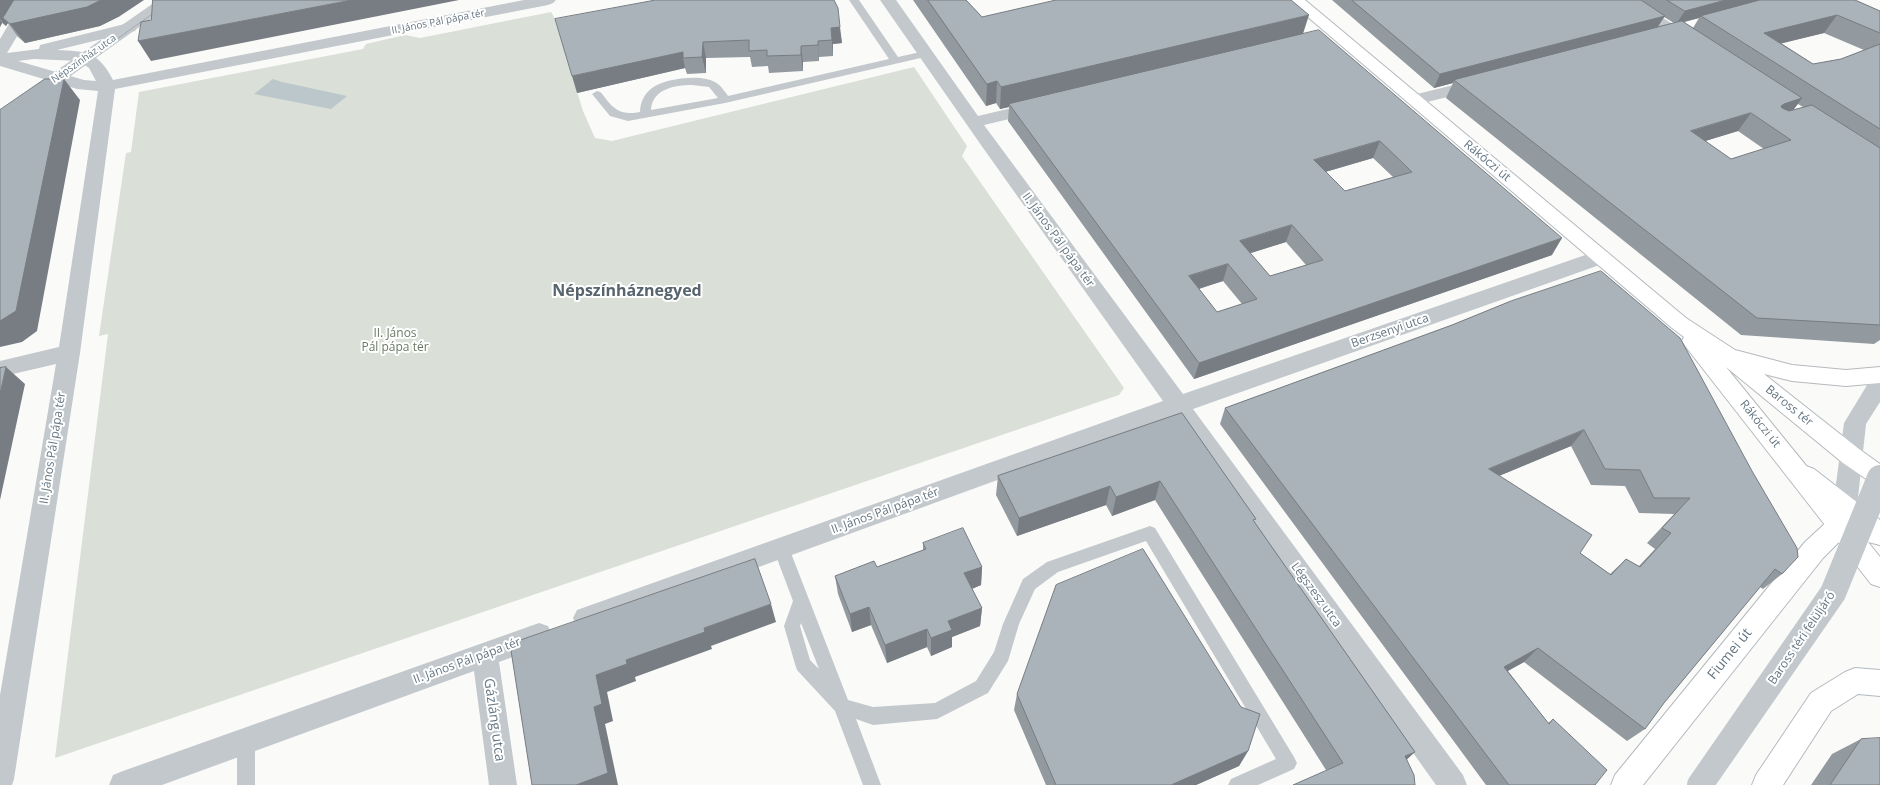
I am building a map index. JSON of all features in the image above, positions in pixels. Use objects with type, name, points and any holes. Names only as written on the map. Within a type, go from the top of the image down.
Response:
[{"type":"main road","name":"Rákóczi út","points":[[1296,0],[1679,323],[1727,356]]},
{"type":"main road","name":"Rákóczi út","points":[[1679,323],[1793,466],[1842,516]]},
{"type":"main road","points":[[1727,356],[1792,373],[1846,378],[1879,385]]},
{"type":"main road","name":"Baross tér","points":[[1727,356],[1851,456],[1880,477]]},
{"type":"main road","points":[[1842,516],[1880,534]]},
{"type":"main road","points":[[1842,516],[1880,576]]},
{"type":"main road","name":"Fiumei út","points":[[1625,785],[1842,516]]},
{"type":"main road","points":[[1766,785],[1822,702],[1855,682],[1880,683]]},
{"type":"street","points":[[0,52],[32,0]]},
{"type":"street","name":"Népszínház utca","points":[[0,118],[168,0]]},
{"type":"street","name":"II. János Pál pápa tér","points":[[0,59],[83,85],[107,86],[501,5],[548,0]]},
{"type":"street","name":"II. János Pál pápa tér","points":[[122,785],[1178,405],[925,54],[888,0]]},
{"type":"street","points":[[1625,0],[1700,49]]},
{"type":"street","points":[[1651,38],[1697,26]]},
{"type":"street","points":[[0,59],[129,28]]},
{"type":"street","points":[[1320,40],[1338,35]]},
{"type":"street","points":[[0,59],[34,54],[86,57],[100,71],[107,86]]},
{"type":"street","name":"II. János Pál pápa tér","points":[[103,116],[132,91],[162,75]]},
{"type":"street","points":[[1415,100],[1490,80]]},
{"type":"street","name":"II. János Pál pápa tér","points":[[0,779],[68,353],[107,86]]},
{"type":"street","points":[[974,122],[1051,104]]},
{"type":"street","name":"Berzsenyi utca","points":[[1178,405],[1601,257]]},
{"type":"street","points":[[0,369],[68,353]]},
{"type":"street","points":[[1842,516],[1855,423],[1879,385]]},
{"type":"street","name":"Légszesz utca","points":[[1178,405],[1453,785]]},
{"type":"street","name":"Baross téri felüljáró","points":[[1700,785],[1833,593],[1880,477]]},
{"type":"street","name":"Gázláng utca","points":[[485,655],[503,785]]},
{"type":"lane","points":[[854,0],[895,60]]},
{"type":"lane","points":[[597,94],[608,109],[620,118],[628,118],[725,100],[925,54]]},
{"type":"lane","points":[[645,115],[645,104],[653,92],[665,85],[680,82],[708,83],[716,87],[725,100]]},
{"type":"lane","points":[[843,707],[873,716],[937,711],[982,687],[1002,655],[1010,624],[1029,584],[1053,567],[1150,533],[1288,763],[1237,785]]},
{"type":"lane","points":[[781,548],[872,785]]},
{"type":"lane","points":[[246,741],[246,785]]},
{"type":"green space","name":"II. János Pál pápa tér","points":[[551,12],[554,17],[583,111],[595,138],[612,141],[914,67],[967,146],[962,156],[1124,388],[1119,395],[55,758],[108,334],[99,336],[126,153],[131,152],[139,92],[363,49],[366,44],[405,35],[420,38]]},
{"type":"shaded area","points":[[273,79],[347,96],[331,109],[254,94]]},
{"type":"building","points":[[14,0],[101,0],[87,7],[10,24],[3,18]]},
{"type":"building","points":[[153,0],[352,0],[138,41],[141,22],[151,20]]},
{"type":"building","points":[[656,0],[834,0],[838,8],[840,27],[831,28],[832,40],[818,41],[818,45],[801,46],[801,55],[767,56],[767,50],[749,51],[749,40],[703,42],[702,57],[683,58],[683,52],[572,76],[555,19]]},
{"type":"building","points":[[928,0],[966,0],[982,17],[1056,0],[1291,0],[1309,15],[1001,87],[997,81],[987,84]]},
{"type":"building","points":[[1352,0],[1641,0],[1665,16],[1440,74]]},
{"type":"building","points":[[1667,0],[1726,0],[1685,11]]},
{"type":"building","points":[[1760,0],[1855,0],[1880,11],[1880,33],[1837,15],[1764,33],[1813,64],[1841,59],[1880,44],[1880,129],[1701,16]]},
{"type":"building","points":[[1682,21],[1802,98],[1784,104],[1781,106],[1782,108],[1789,111],[1812,105],[1880,148],[1880,325],[1757,318],[1454,80]],"holes":[[[1751,113],[1791,140],[1731,159],[1691,131]]]},
{"type":"building","points":[[1319,30],[1562,238],[1199,363],[1009,104]],"holes":[[[1380,141],[1412,172],[1345,191],[1314,160]],[[1292,225],[1323,260],[1270,276],[1240,241]],[[1228,264],[1257,299],[1217,312],[1189,276]]]},
{"type":"building","points":[[45,79],[64,79],[16,311],[0,321],[0,110]]},
{"type":"building","points":[[1601,271],[1680,338],[1752,471],[1797,548],[1798,557],[1782,574],[1775,569],[1664,703],[1645,729],[1538,648],[1504,667],[1549,724],[1553,719],[1607,770],[1595,785],[1509,785],[1225,408],[1452,325],[1511,301]],"holes":[[[1584,430],[1605,469],[1640,470],[1654,498],[1690,498],[1662,528],[1671,533],[1640,567],[1626,559],[1611,575],[1580,553],[1592,535],[1489,469]]]},
{"type":"building","points":[[6,367],[0,394],[0,368]]},
{"type":"building","points":[[1182,413],[1256,519],[1253,520],[1415,752],[1405,756],[1414,775],[1415,785],[1293,785],[1343,763],[1160,481],[1116,497],[1110,486],[1019,518],[998,476]]},
{"type":"building","points":[[963,528],[982,567],[964,573],[982,608],[948,621],[952,630],[931,638],[927,629],[885,645],[869,607],[850,614],[835,576],[874,561],[877,567],[926,549],[923,543]]},
{"type":"building","points":[[1143,549],[1241,707],[1260,714],[1248,751],[1171,785],[1056,785],[1017,694],[1056,585]]},
{"type":"building","points":[[755,559],[771,604],[704,628],[705,632],[626,660],[627,664],[596,675],[602,704],[594,707],[608,773],[576,785],[532,785],[510,644]]},
{"type":"building","points":[[1880,738],[1880,785],[1830,785],[1861,739]]},
{"type":"tram line","points":[[52,85],[172,0]]},
{"type":"tram line","points":[[39,85],[99,45]]},
{"type":"district","name":"Népszínháznegyed","points":[[627,291]]}]
